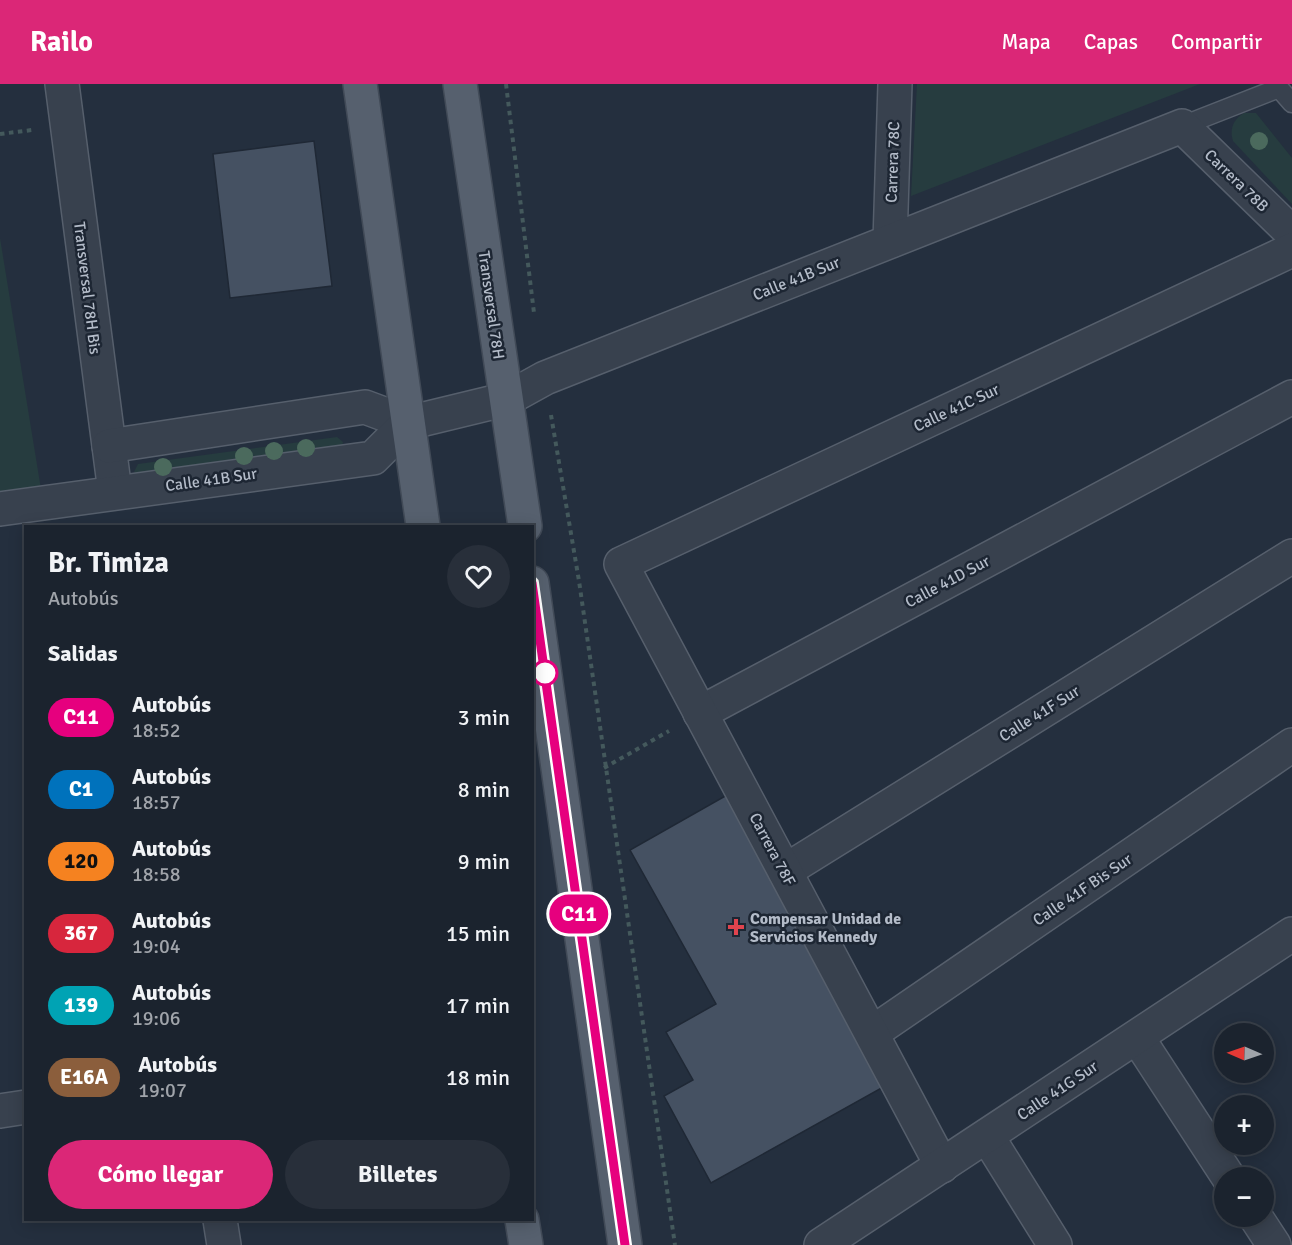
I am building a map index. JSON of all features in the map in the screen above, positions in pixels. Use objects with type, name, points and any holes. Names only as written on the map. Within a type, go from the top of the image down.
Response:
[{"type":"main road","points":[[360,84],[423,525]]},
{"type":"main road","name":"Transversal 78H","points":[[460,84],[525,525]]},
{"type":"main road","points":[[534,597],[625,1245]]},
{"type":"main road","points":[[522,1221],[526,1245]]},
{"type":"street","name":"Transversal 78H Bis","points":[[62,84],[115,492]]},
{"type":"street","name":"Carrera 78C","points":[[890,241],[895,84]]},
{"type":"street","name":"Calle 41B Sur","points":[[0,509],[373,458],[408,423],[507,399],[545,378],[1182,126]]},
{"type":"street","name":"Carrera 78B","points":[[1182,126],[1292,233]]},
{"type":"street","name":"Calle 41C Sur","points":[[621,564],[1292,250]]},
{"type":"street","name":"Calle 41D Sur","points":[[700,713],[1292,397]]},
{"type":"street","points":[[109,446],[365,407],[408,423]]},
{"type":"street","name":"Calle 41F Sur","points":[[785,871],[1292,556]]},
{"type":"street","name":"Carrera 78F","points":[[621,564],[942,1166]]},
{"type":"street","name":"Calle 41F Bis Sur","points":[[872,1033],[1292,745]]},
{"type":"street","name":"Calle 41G Sur","points":[[821,1245],[1137,1036],[1290,940]]},
{"type":"street","points":[[1137,1036],[1223,1167]]},
{"type":"street","points":[[0,1110],[24,1107]]},
{"type":"street","points":[[987,1136],[1055,1245]]},
{"type":"street","points":[[220,1221],[224,1245]]},
{"type":"street","points":[[1262,1227],[1274,1245]]},
{"type":"lane","points":[[1182,126],[1279,88],[1292,103]]},
{"type":"path","points":[[506,84],[535,321]]},
{"type":"path","points":[[545,378],[579,581],[604,768],[675,1245]]},
{"type":"path","points":[[604,768],[700,713]]},
{"type":"green space","points":[[917,84],[1200,84],[911,196]]},
{"type":"green space","points":[[1244,113],[1256,113],[1292,158],[1292,204],[1233,141],[1233,124]]},
{"type":"green space","points":[[0,238],[41,489],[0,495]]},
{"type":"green space","points":[[337,437],[343,442],[342,447],[136,475],[134,472],[138,464]]},
{"type":"building","points":[[314,141],[332,286],[230,298],[213,154]]},
{"type":"building","name":"Compensar Unidad de Servicios Kennedy","points":[[727,795],[887,1085],[711,1183],[664,1096],[693,1080],[666,1032],[716,1004],[630,850]]},
{"type":"bus line","name":"C11","points":[[534,597],[625,1245]]},
{"type":"place","name":"Compensar Unidad de Servicios Kennedy","points":[[736,927]]}]
